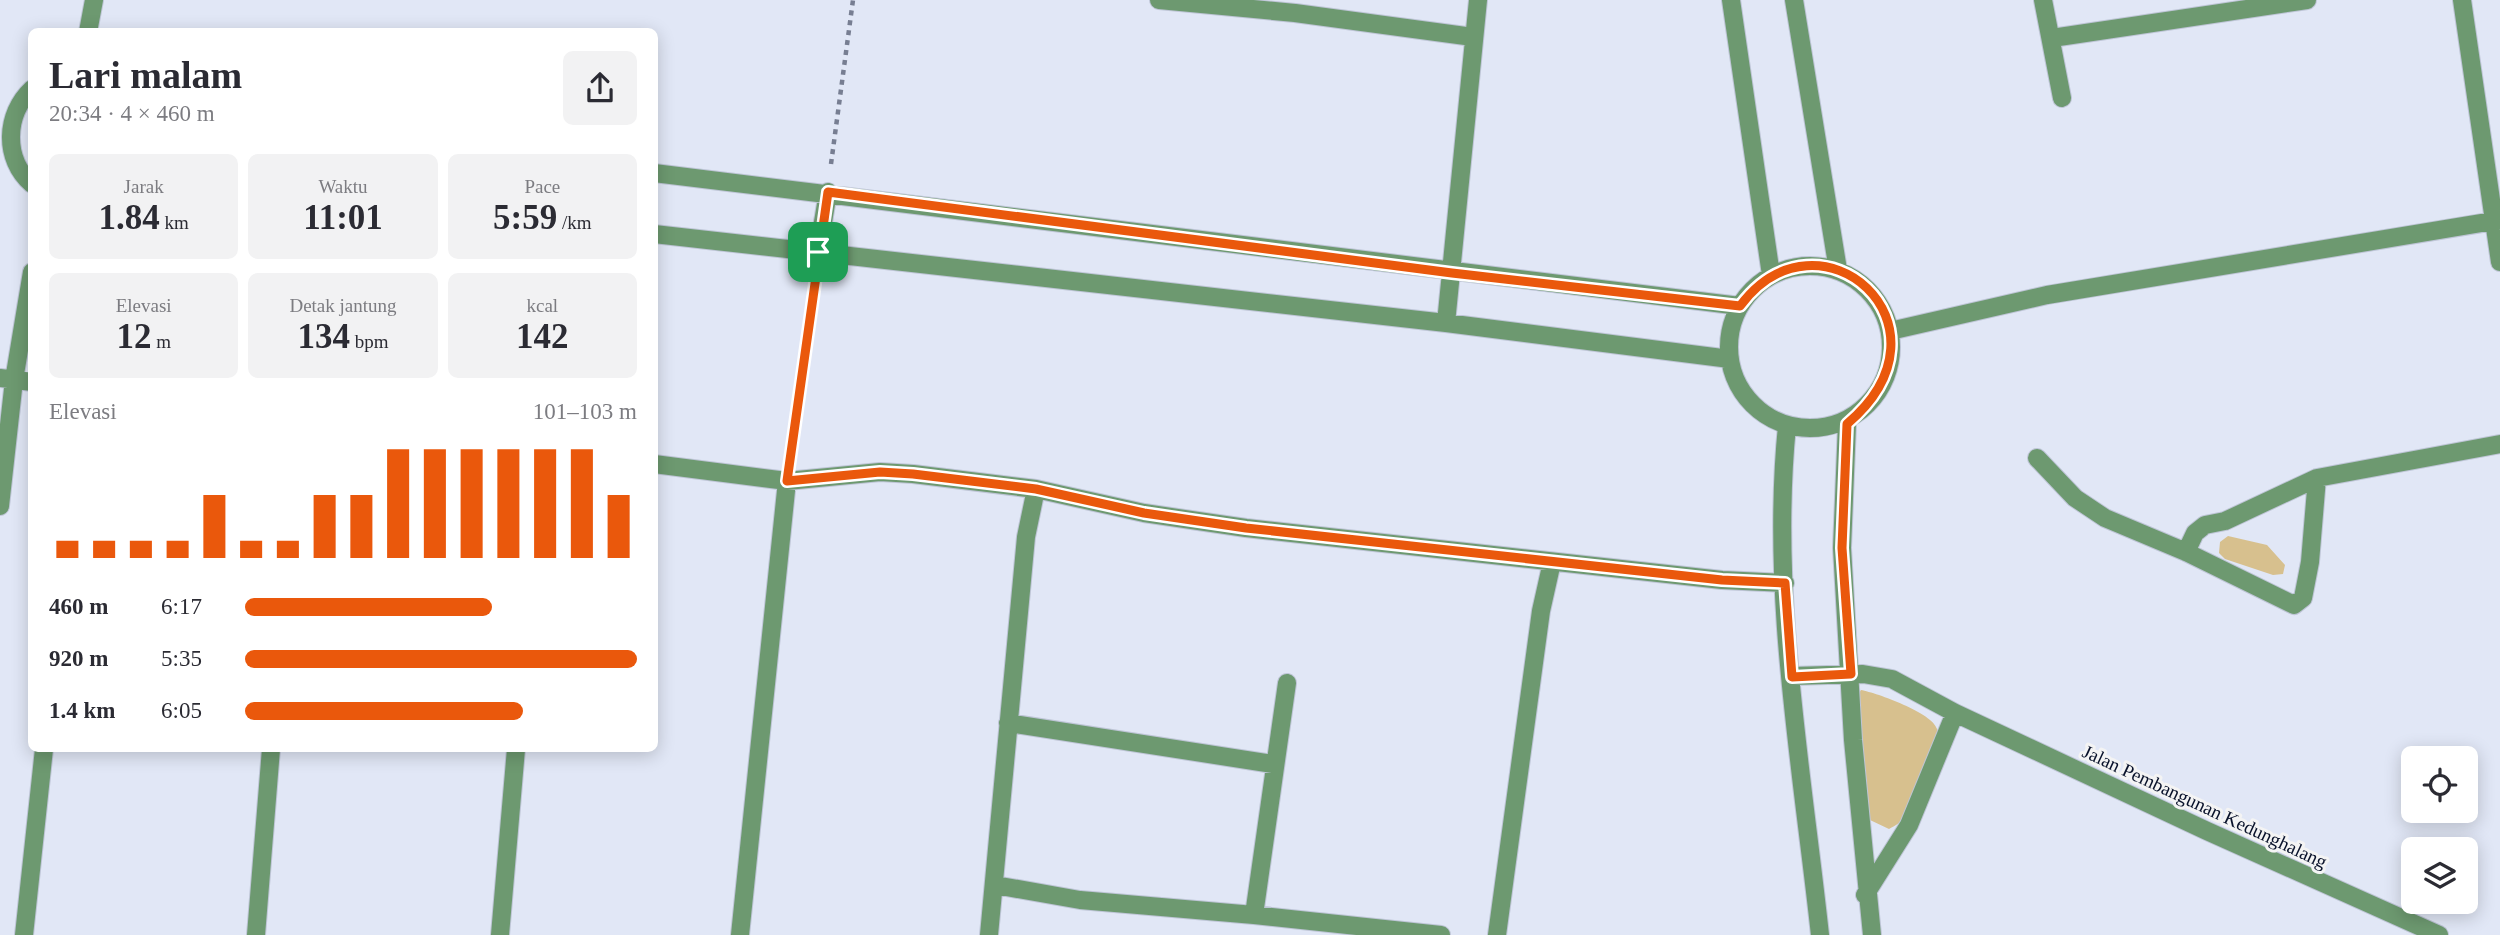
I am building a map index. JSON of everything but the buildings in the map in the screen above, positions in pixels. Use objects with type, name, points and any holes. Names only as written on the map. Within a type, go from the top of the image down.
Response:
[{"type":"street","points":[[89,28],[94,0]]},
{"type":"street","points":[[1159,0],[1293,7],[1473,37]]},
{"type":"street","points":[[1446,323],[1478,0]]},
{"type":"street","points":[[1731,0],[1771,275]]},
{"type":"street","points":[[1794,0],[1838,270]]},
{"type":"street","points":[[2043,0],[2062,98]]},
{"type":"street","points":[[2052,38],[2307,0]]},
{"type":"street","points":[[2462,0],[2497,220],[2500,262]]},
{"type":"street","points":[[28,94],[6,122],[16,164],[28,179]]},
{"type":"street","points":[[658,173],[828,192],[1452,273],[1740,306]]},
{"type":"street","points":[[818,252],[828,192]]},
{"type":"street","points":[[1890,331],[2046,295],[2497,220]]},
{"type":"street","points":[[658,234],[1446,323],[1730,359]]},
{"type":"street","points":[[1815,265],[1838,270],[1858,280],[1874,296],[1890,331],[1891,358],[1886,377],[1876,395],[1847,424],[1807,429],[1787,426],[1766,416],[1749,401],[1736,381],[1730,359],[1730,332],[1740,306],[1753,288],[1771,275],[1792,267],[1815,265]]},
{"type":"street","points":[[0,506],[28,297]]},
{"type":"street","points":[[1847,424],[1842,548],[1853,740],[1872,935]]},
{"type":"street","points":[[1787,426],[1782,481],[1785,583],[1792,677],[1820,935]]},
{"type":"street","points":[[2186,552],[2195,533],[2205,525],[2225,521],[2317,478],[2500,444]]},
{"type":"street","points":[[2037,458],[2075,498],[2105,518],[2186,552],[2294,605],[2303,598],[2310,562],[2317,478]]},
{"type":"street","points":[[658,465],[787,481],[880,472],[1036,489],[1144,513],[1246,528],[1386,541],[1552,562],[1785,583]]},
{"type":"street","points":[[740,935],[787,481]]},
{"type":"street","points":[[989,935],[1026,537],[1036,489]]},
{"type":"street","points":[[1497,935],[1541,611],[1552,562]]},
{"type":"street","name":"Jalan Pembangunan Kedunghalang","points":[[1792,677],[1851,674],[1883,676],[1955,713],[2430,933]]},
{"type":"street","points":[[1254,915],[1273,764],[1287,683]]},
{"type":"street","points":[[1866,895],[1909,825],[1955,713]]},
{"type":"street","points":[[1008,723],[1273,764]]},
{"type":"street","points":[[24,935],[44,752]]},
{"type":"street","points":[[256,935],[271,752]]},
{"type":"street","points":[[500,935],[516,752]]},
{"type":"street","points":[[995,885],[1080,901],[1254,915],[1441,935]]},
{"type":"path","points":[[828,192],[853,0]]},
{"type":"path","points":[[787,481],[818,252]]},
{"type":"shaded area","points":[[2228,536],[2267,545],[2285,565],[2283,574],[2273,575],[2225,559],[2219,553],[2220,542]]},
{"type":"shaded area","points":[[1861,690],[1915,710],[1937,729],[1935,747],[1915,798],[1904,818],[1889,829],[1870,820],[1866,807],[1857,696]]},
{"type":"route","points":[[828,192],[1452,273],[1740,306],[1753,288],[1771,275],[1792,267],[1815,265],[1838,270],[1858,280],[1874,296],[1890,326],[1891,358],[1886,377],[1876,395],[1847,424],[1842,548],[1851,674],[1792,677],[1785,583],[1722,580],[1386,541],[1246,528],[1144,513],[1036,489],[913,474],[880,472],[787,481],[818,252],[828,192]]}]
